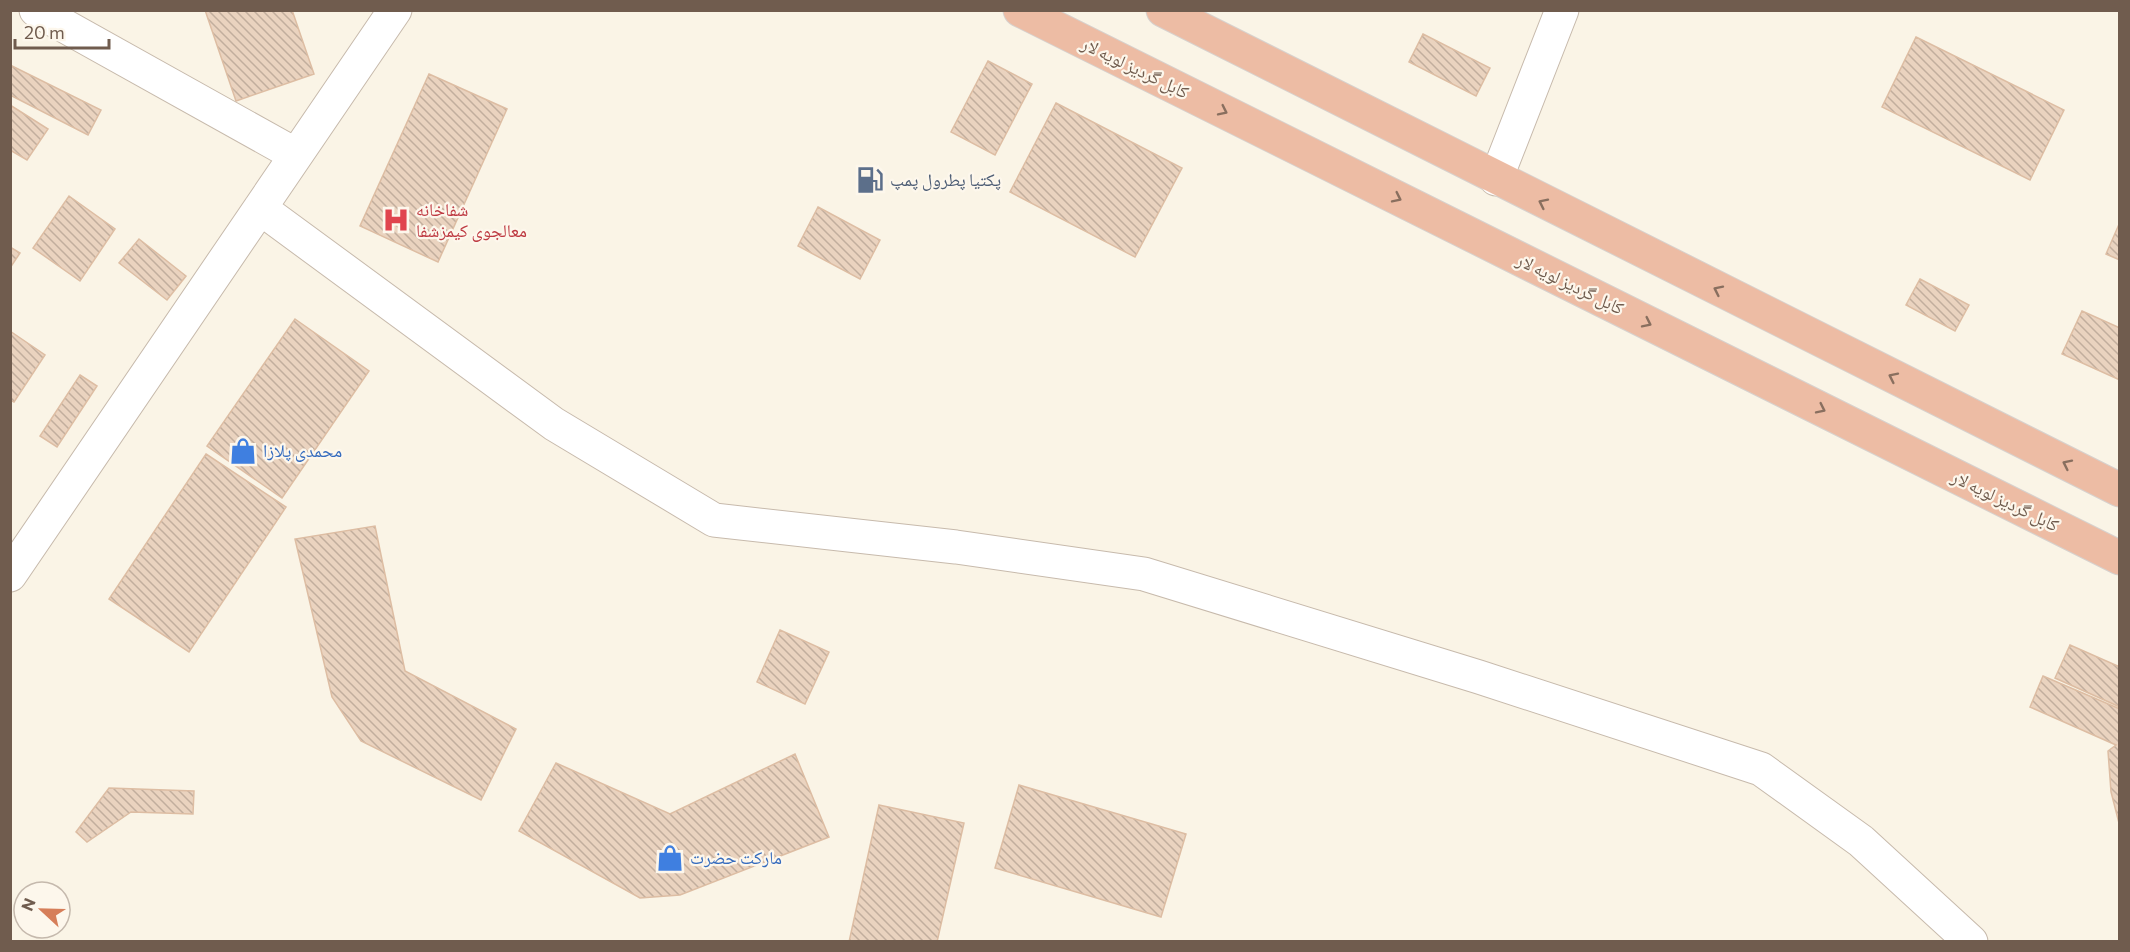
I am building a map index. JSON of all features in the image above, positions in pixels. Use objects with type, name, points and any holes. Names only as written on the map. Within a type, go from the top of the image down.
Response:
[{"type":"highway","name":"کابل گردیز لویه لار","points":[[1020,10],[2120,558]]},
{"type":"highway","points":[[1163,10],[2120,490]]},
{"type":"street","points":[[36,10],[296,155]]},
{"type":"street","points":[[10,575],[394,10]]},
{"type":"street","points":[[1496,179],[1562,10]]},
{"type":"street","points":[[260,208],[554,424],[714,520],[956,547],[1144,574],[1479,677],[1761,769],[1861,841],[1971,942]]},
{"type":"building","points":[[205,10],[292,10],[314,74],[236,101]]},
{"type":"building","points":[[1423,34],[1490,68],[1476,96],[1409,62]]},
{"type":"building","points":[[1916,37],[2064,110],[2030,180],[1882,107]]},
{"type":"building","points":[[988,61],[1032,84],[995,155],[951,132]]},
{"type":"building","points":[[10,65],[101,110],[88,135],[10,95]]},
{"type":"building","points":[[429,74],[507,109],[438,262],[360,226]]},
{"type":"building","points":[[1056,103],[1182,168],[1135,257],[1010,192]]},
{"type":"building","points":[[10,105],[48,129],[27,160],[10,150]]},
{"type":"building","points":[[69,196],[115,229],[80,281],[33,248]]},
{"type":"building","points":[[818,207],[880,240],[860,279],[798,246]]},
{"type":"building","points":[[2120,222],[2120,260],[2106,254]]},
{"type":"building","points":[[139,239],[186,276],[167,300],[119,263]]},
{"type":"building","points":[[10,247],[20,253],[10,268]]},
{"type":"building","points":[[1920,279],[1969,305],[1955,331],[1906,305]]},
{"type":"building","points":[[2082,311],[2120,328],[2120,380],[2062,354]]},
{"type":"building","points":[[295,319],[369,371],[282,498],[207,446]]},
{"type":"building","points":[[10,331],[45,355],[14,402],[10,400]]},
{"type":"building","points":[[80,375],[97,386],[57,447],[40,436]]},
{"type":"building","points":[[206,454],[286,507],[189,652],[109,599]]},
{"type":"building","points":[[375,526],[405,671],[516,729],[481,800],[361,741],[332,697],[295,539]]},
{"type":"building","points":[[780,630],[829,652],[805,704],[757,682]]},
{"type":"building","points":[[2070,645],[2120,667],[2120,707],[2055,678]]},
{"type":"building","points":[[2043,676],[2120,709],[2120,827],[2111,792],[2108,751],[2116,745],[2030,707]]},
{"type":"building","points":[[795,754],[829,837],[680,895],[640,898],[519,831],[556,763],[670,814]]},
{"type":"building","points":[[1019,785],[1186,834],[1161,917],[995,868]]},
{"type":"building","points":[[109,788],[194,791],[193,814],[131,812],[87,842],[76,832]]},
{"type":"building","points":[[879,805],[964,823],[937,942],[849,942]]},
{"type":"place","name":"پکتیا پطرول پمپ","points":[[870,180]]},
{"type":"place","name":"شفاخانه معالجوی کیمزشفا","points":[[396,220]]},
{"type":"place","name":"محمدی پلازا","points":[[243,451]]},
{"type":"place","name":"مارکت حضرت","points":[[670,858]]}]
